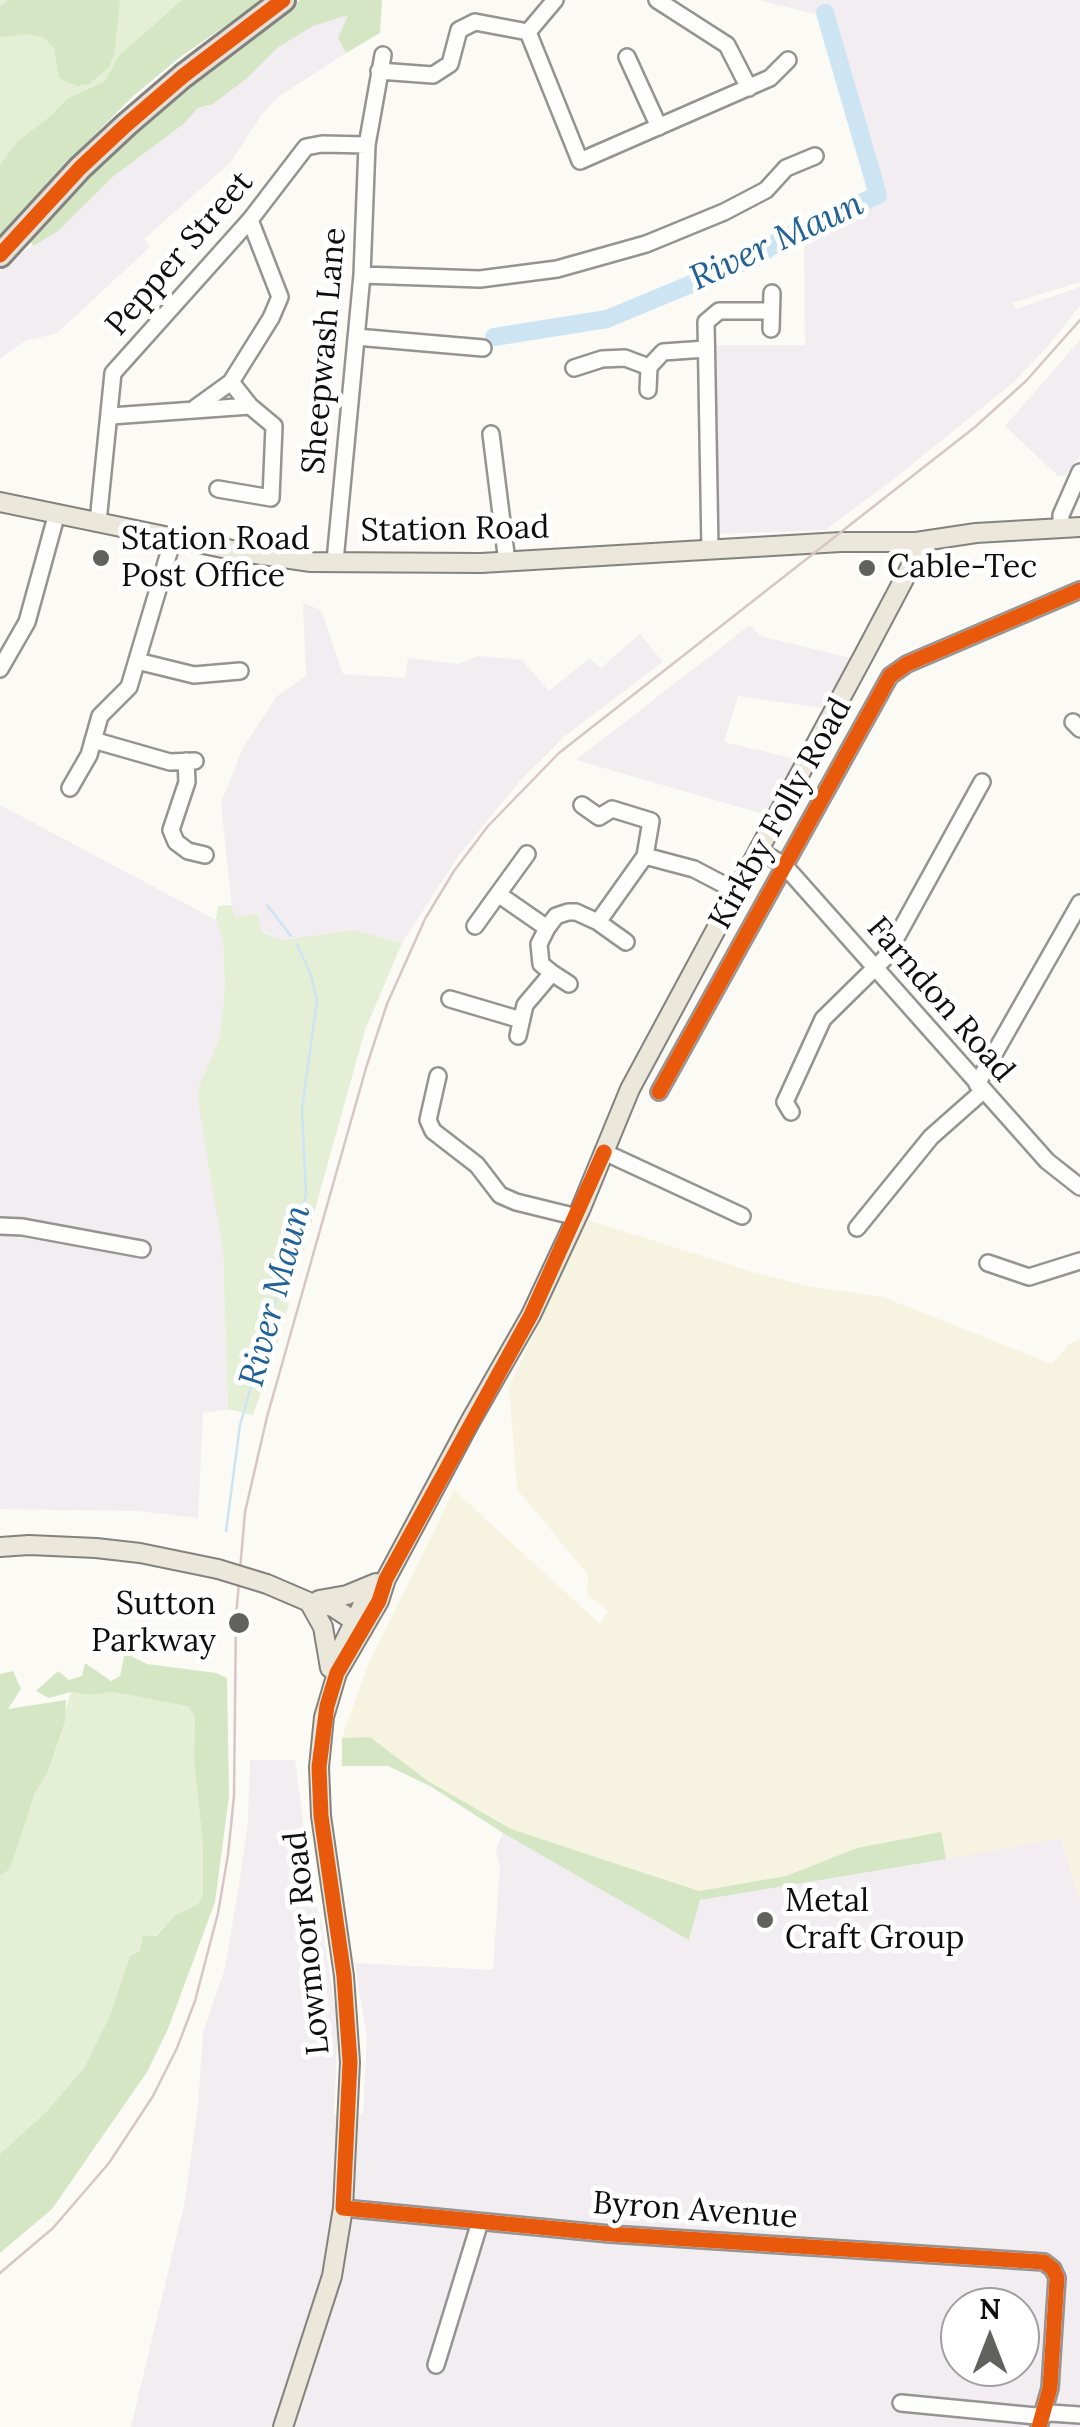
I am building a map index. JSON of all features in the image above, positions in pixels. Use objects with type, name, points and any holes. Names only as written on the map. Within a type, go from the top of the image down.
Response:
[{"type":"highway","points":[[0,255],[80,168],[126,126],[183,76],[283,0]]},
{"type":"main road","name":"Station Road","points":[[0,502],[173,539],[312,562],[507,562],[916,542],[976,533],[1070,528]]},
{"type":"main road","name":"Kirkby Folly Road","points":[[386,1579],[531,1315],[630,1089],[912,564],[916,542]]},
{"type":"main road","points":[[0,1547],[96,1548],[170,1558],[218,1569],[333,1607],[355,1626]]},
{"type":"main road","points":[[309,1602],[347,1595],[386,1579]]},
{"type":"main road","name":"Lowmoor Road","points":[[283,2427],[332,2276],[343,2208],[350,2062],[344,1976],[327,1866],[319,1767],[324,1717],[339,1653],[366,1598],[386,1579]]},
{"type":"main road","points":[[309,1602],[326,1639],[334,1681]]},
{"type":"street","points":[[554,0],[528,32],[580,161],[770,78],[788,60]]},
{"type":"street","points":[[657,0],[727,45],[748,88]]},
{"type":"street","name":"Sheepwash Lane","points":[[334,561],[362,275],[367,145],[380,63],[434,75],[450,64],[459,30],[475,22],[528,32]]},
{"type":"street","points":[[627,57],[660,127]]},
{"type":"street","name":"Pepper Street","points":[[98,522],[112,373],[250,220],[306,147],[367,145]]},
{"type":"street","points":[[362,275],[480,279],[557,270],[646,244],[724,212],[766,190],[786,168],[810,163]]},
{"type":"street","points":[[195,408],[231,382],[280,297],[250,220]]},
{"type":"street","points":[[771,330],[772,293]]},
{"type":"street","points":[[710,550],[706,322],[719,310],[771,312]]},
{"type":"street","points":[[356,336],[483,348]]},
{"type":"street","points":[[648,390],[649,367],[664,352],[706,349]]},
{"type":"street","points":[[574,368],[602,359],[625,358],[649,367]]},
{"type":"street","points":[[218,489],[271,498],[274,426],[250,406],[231,382]]},
{"type":"street","points":[[110,416],[250,406]]},
{"type":"street","points":[[491,434],[507,562]]},
{"type":"street","points":[[1070,528],[1061,515],[1080,472]]},
{"type":"street","points":[[0,669],[27,622],[57,513]]},
{"type":"street","points":[[70,788],[88,755],[100,716],[129,687],[173,539]]},
{"type":"street","name":"Kirkby Folly Road","points":[[659,1092],[890,676],[907,664],[1080,590]]},
{"type":"street","points":[[137,660],[194,675],[240,671]]},
{"type":"street","points":[[93,740],[170,762],[191,761],[187,782],[163,832],[188,852],[204,855]]},
{"type":"street","points":[[791,1112],[785,1102],[823,1019],[885,958],[982,782]]},
{"type":"street","points":[[582,805],[599,818],[612,809],[651,822],[645,856],[598,922]]},
{"type":"street","name":"Farndon Road","points":[[758,850],[784,865],[1047,1161],[1080,1187]]},
{"type":"street","points":[[475,926],[527,854]]},
{"type":"street","points":[[645,856],[694,869],[736,891]]},
{"type":"street","points":[[498,894],[546,928]]},
{"type":"street","points":[[856,1228],[931,1138],[980,1088],[1080,903]]},
{"type":"street","points":[[569,984],[541,964],[539,944],[556,916],[576,912],[626,942]]},
{"type":"street","points":[[450,998],[519,1028],[525,1005],[552,972]]},
{"type":"street","points":[[438,1076],[428,1120],[433,1131],[477,1166],[500,1195],[577,1217]]},
{"type":"street","points":[[604,1152],[742,1216]]},
{"type":"street","points":[[0,1226],[142,1249]]},
{"type":"street","points":[[988,1263],[1029,1278],[1080,1261]]},
{"type":"street","name":"Byron Avenue","points":[[343,2208],[610,2234],[1044,2262],[1057,2278],[1050,2388],[1041,2420]]},
{"type":"street","points":[[436,2365],[480,2222]]},
{"type":"street","points":[[901,2404],[1041,2420],[1080,2415]]},
{"type":"shaded area","points":[[758,0],[1080,0],[1080,282],[1012,303],[1016,309],[1080,287],[1080,305],[1015,381],[825,530],[714,534],[713,345],[805,345],[804,232],[886,195],[823,16]]},
{"type":"shaded area","points":[[349,14],[338,38],[346,53],[278,97],[230,163],[144,239],[150,247],[57,333],[25,341],[0,359],[0,271],[9,260],[58,231],[115,175],[199,108],[213,104],[245,79],[277,48],[313,26]]},
{"type":"shaded area","points":[[1080,340],[1080,456],[1065,476],[1058,476],[1005,426]]},
{"type":"shaded area","points":[[303,603],[321,610],[343,674],[405,678],[408,658],[459,664],[479,656],[522,660],[549,691],[589,659],[601,668],[640,634],[663,662],[565,736],[520,781],[459,855],[402,943],[354,930],[282,940],[233,918],[221,803],[243,748],[277,696],[306,676]]},
{"type":"shaded area","points":[[750,625],[760,636],[855,659],[835,697],[822,708],[738,696],[724,742],[795,759],[767,815],[576,760]]},
{"type":"shaded area","points":[[0,805],[216,920],[223,939],[225,988],[220,1037],[198,1089],[223,1251],[228,1409],[203,1413],[198,1518],[136,1511],[0,1509]]},
{"type":"shaded area","points":[[588,1220],[753,1272],[807,1286],[883,1297],[1052,1364],[1069,1344],[1080,1339],[1080,1902],[1061,1838],[946,1859],[941,1833],[857,1848],[786,1876],[699,1891],[511,1829],[428,1781],[370,1737],[342,1738],[367,1667],[454,1490],[600,1624],[608,1611],[587,1594],[588,1575],[517,1489],[509,1387]]},
{"type":"shaded area","points":[[250,1760],[295,1760],[312,1890],[322,1925],[338,2027],[334,2114],[363,2115],[367,2038],[355,1963],[493,1970],[500,1867],[496,1850],[503,1833],[690,1939],[699,1900],[1061,1837],[1080,1902],[1080,2427],[131,2427],[185,2201],[203,2033],[225,1969],[248,1822]]},
{"type":"green space","points":[[0,0],[263,0],[180,57],[133,96],[59,170],[0,239]]},
{"type":"green space","points":[[8,0],[120,0],[109,67],[89,84],[77,86],[59,78],[54,48],[43,37],[0,37],[0,7]]},
{"type":"green space","points":[[182,0],[263,0],[180,57],[133,96],[59,170],[0,239],[0,165],[18,141],[67,99],[104,82],[120,55]]},
{"type":"green space","points":[[300,0],[382,0],[380,33],[346,53],[338,38],[348,15],[313,26],[277,48],[246,79],[213,104],[198,108],[185,123],[115,175],[58,231],[33,246],[27,235],[109,149]]},
{"type":"green space","points":[[232,905],[234,917],[258,914],[262,932],[282,940],[354,930],[402,943],[365,1030],[279,1339],[253,1415],[228,1409],[223,1251],[198,1089],[220,1037],[225,988],[223,939],[216,920],[218,906]]},
{"type":"green space","points":[[125,1653],[147,1664],[216,1673],[227,1678],[229,1796],[215,1902],[168,2029],[147,2072],[52,2209],[0,2253],[0,2154],[47,2111],[84,2068],[110,2015],[130,1955],[140,1951],[143,1936],[156,1936],[174,1916],[198,1904],[203,1895],[203,1845],[194,1762],[195,1717],[188,1706],[113,1692],[71,1692],[49,1698],[36,1691],[58,1671],[69,1680],[82,1676],[85,1663],[111,1681],[120,1676]]},
{"type":"green space","points":[[13,1671],[21,1689],[8,1709],[66,1700],[65,1721],[47,1774],[35,1793],[10,1869],[0,1876],[0,1674]]},
{"type":"green space","points":[[71,1692],[113,1692],[188,1705],[195,1716],[194,1762],[203,1845],[203,1895],[198,1904],[174,1916],[140,1951],[130,1954],[110,2015],[84,2068],[47,2111],[0,2154],[0,1876],[10,1869],[35,1793],[47,1774]]},
{"type":"green space","points":[[370,1737],[428,1781],[511,1829],[699,1891],[786,1876],[857,1848],[941,1832],[946,1859],[700,1900],[689,1940],[503,1833],[430,1786],[388,1766],[342,1766],[342,1738]]},
{"type":"waterway","name":"River Maun","points":[[494,337],[607,319],[756,257],[782,239],[878,195],[825,13]]},
{"type":"waterway","name":"River Maun","points":[[267,905],[291,936]]},
{"type":"waterway","name":"River Maun","points":[[226,1531],[240,1425],[306,1195],[302,1109],[317,1001],[297,944]]},
{"type":"railway","points":[[0,2273],[53,2228],[109,2163],[153,2096],[195,2001],[218,1913],[228,1855],[234,1796],[236,1617],[245,1512],[267,1417],[366,1068],[387,1004],[425,919],[488,826],[559,753],[975,427],[1026,381],[1080,320]]},
{"type":"cycle path","points":[[0,255],[80,168],[126,125],[283,0]]},
{"type":"cycle path","points":[[659,1092],[890,676],[907,664],[1080,590]]},
{"type":"cycle path","points":[[604,1152],[531,1315],[386,1579],[379,1601],[337,1673],[327,1706],[319,1767],[321,1816],[344,1976],[350,2062],[343,2208],[610,2234],[1044,2262],[1057,2278],[1050,2388],[1039,2427]]},
{"type":"place","name":"Station Road Post Office","points":[[101,558]]},
{"type":"place","name":"Cable-Tec","points":[[867,568]]},
{"type":"place","name":"Sutton Parkway","points":[[239,1623]]},
{"type":"place","name":"Metal Craft Group","points":[[765,1920]]}]
